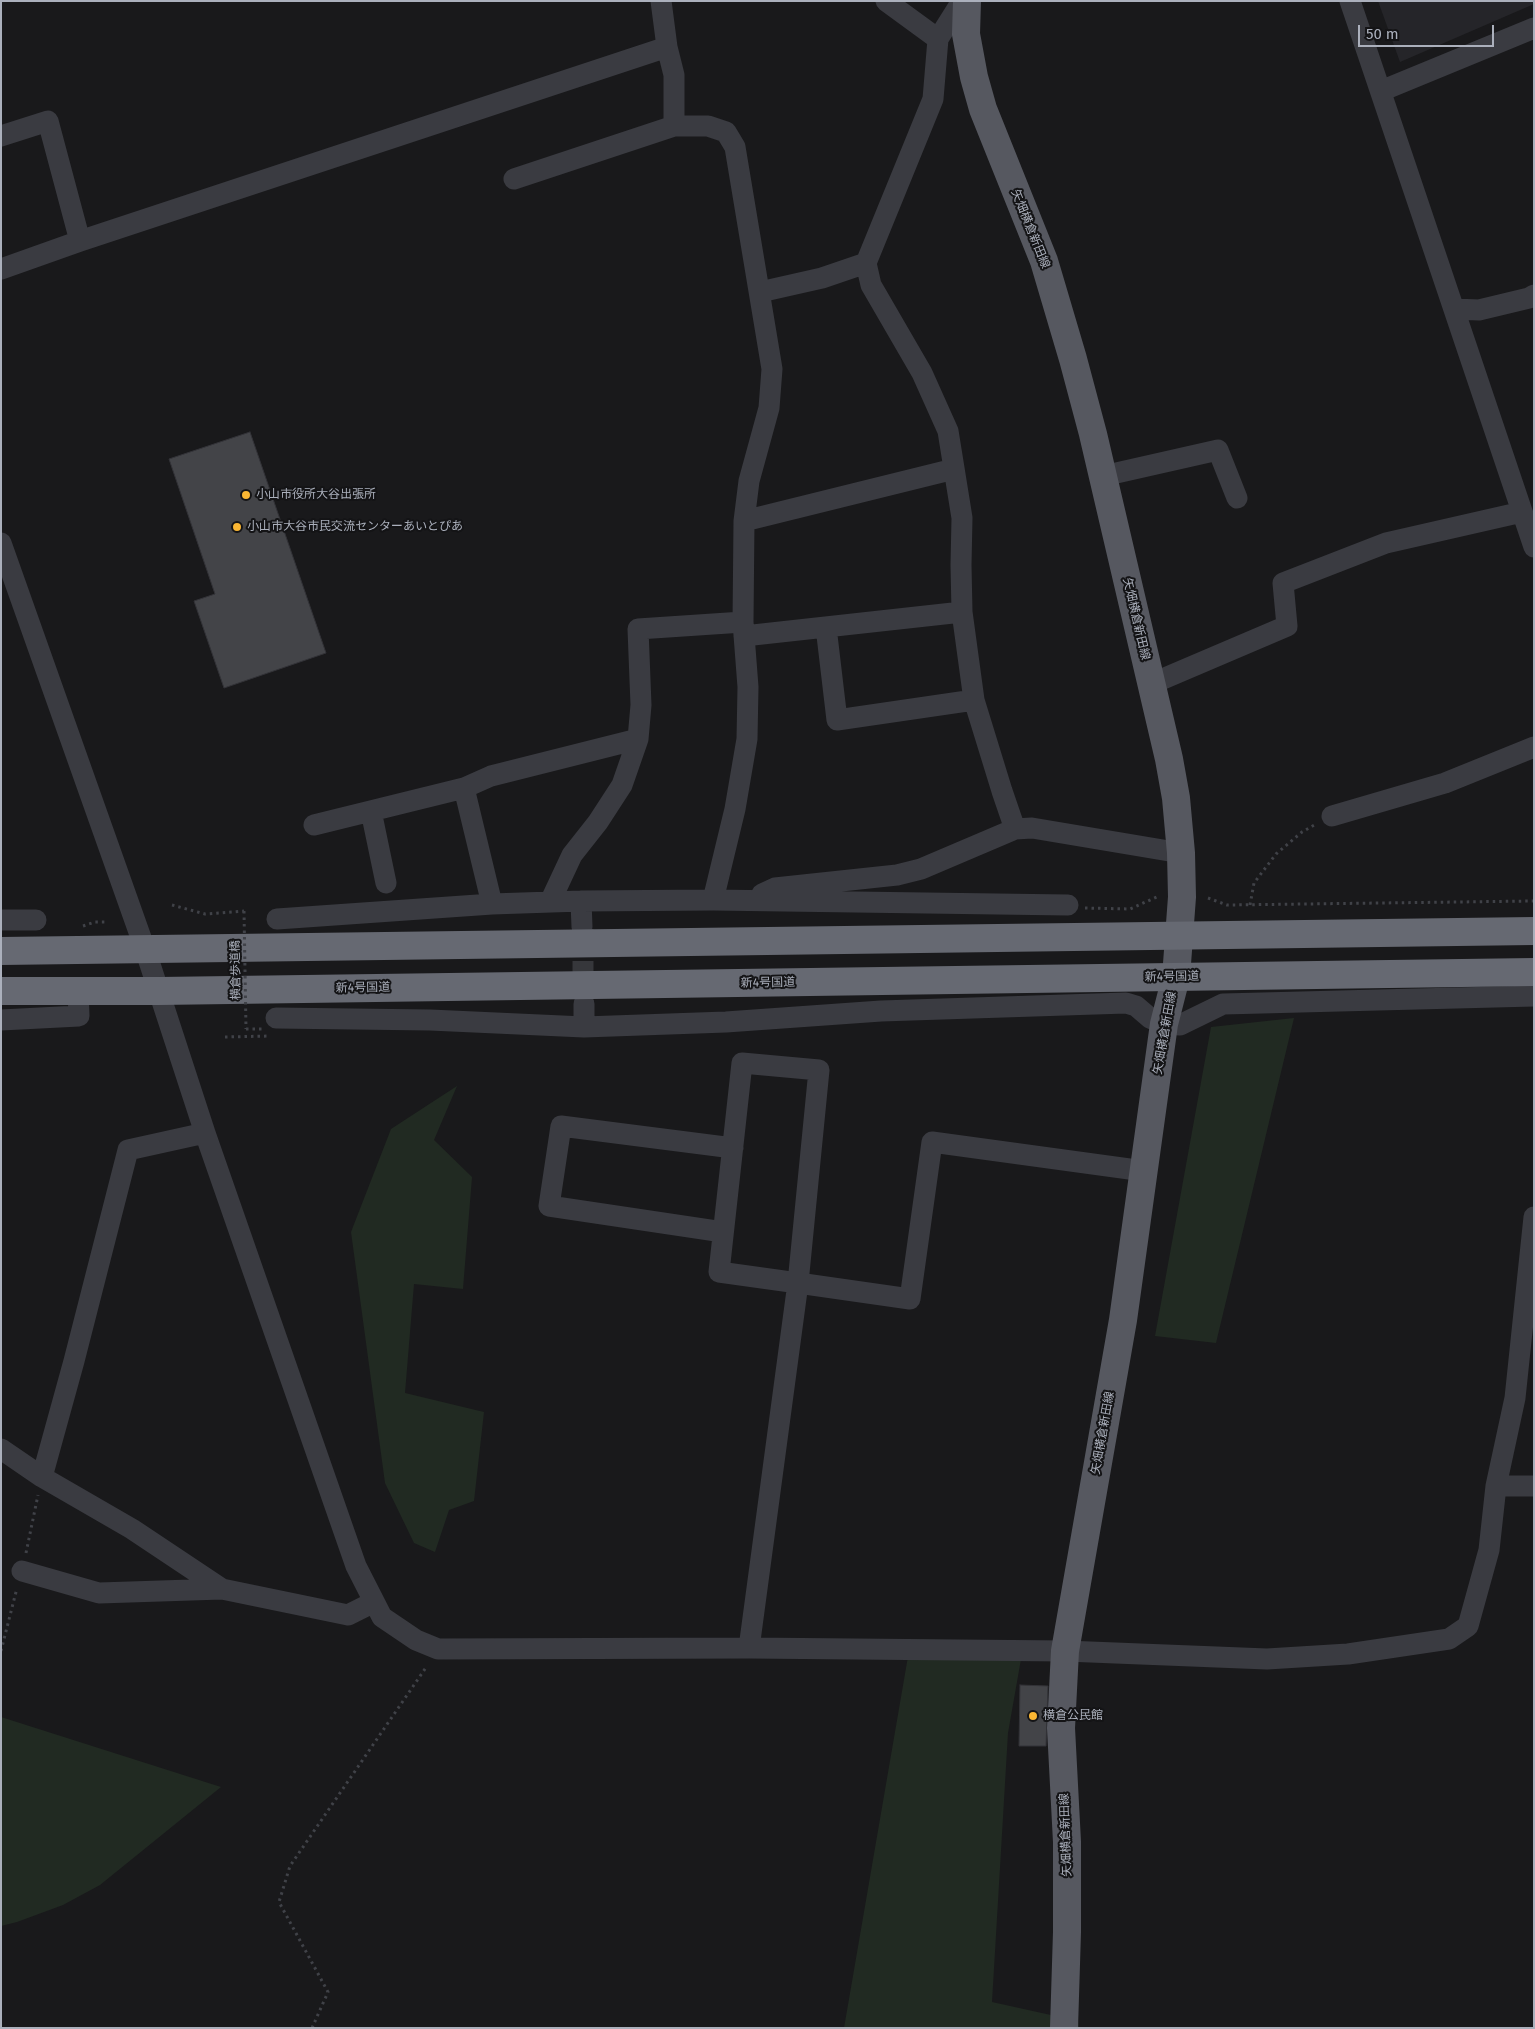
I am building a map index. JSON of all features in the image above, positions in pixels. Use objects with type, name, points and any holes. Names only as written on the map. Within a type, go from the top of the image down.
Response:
[{"type":"highway","points":[[1,951],[1534,930]]},
{"type":"highway","name":"新4号国道","points":[[1,991],[159,991],[1534,972]]},
{"type":"main road","name":"矢畑横倉新田線","points":[[967,1],[966,34],[974,77],[983,109],[1044,260],[1074,359],[1103,476],[1176,798],[1182,853],[1182,897],[1176,977],[1164,1024],[1123,1320],[1065,1651],[1061,1728],[1067,1842],[1068,1932],[1064,2028]]},
{"type":"street","points":[[660,1],[667,47],[674,75],[674,126]]},
{"type":"street","points":[[886,1],[938,39]]},
{"type":"street","points":[[962,1],[938,39],[932,99],[866,263],[871,285],[922,373],[948,431],[962,518],[960,565],[962,612],[974,700],[1015,829]]},
{"type":"street","points":[[1350,1],[1534,547]]},
{"type":"street","points":[[1381,91],[1534,28]]},
{"type":"street","points":[[1,269],[80,240],[667,47]]},
{"type":"street","points":[[1,136],[48,121],[80,240]]},
{"type":"street","points":[[514,179],[674,126],[708,126],[726,132],[735,147],[760,292],[772,379],[769,408],[749,481],[744,521],[743,629],[748,687],[747,739],[735,809],[713,900]]},
{"type":"street","points":[[760,292],[822,278],[866,263]]},
{"type":"street","points":[[1454,309],[1479,310],[1529,298],[1534,295]]},
{"type":"street","points":[[1103,476],[1218,450],[1237,498]]},
{"type":"street","points":[[744,521],[954,469]]},
{"type":"street","points":[[1151,684],[1287,626],[1283,583],[1386,543],[1522,512]]},
{"type":"street","points":[[1,542],[145,949],[356,1566],[382,1617],[416,1640],[438,1649],[749,1648],[1065,1651],[1267,1659],[1348,1654],[1449,1639],[1468,1626],[1489,1550],[1496,1486],[1515,1398],[1534,1217]]},
{"type":"street","points":[[550,902],[572,855],[598,822],[622,785],[638,739],[641,705],[638,629],[826,627],[962,612]]},
{"type":"street","points":[[826,627],[837,720],[974,700]]},
{"type":"street","points":[[314,825],[464,788],[491,776],[638,739]]},
{"type":"street","points":[[1332,816],[1445,783],[1534,746]]},
{"type":"street","points":[[464,788],[492,904]]},
{"type":"street","points":[[371,811],[386,883]]},
{"type":"street","points":[[749,901],[775,888],[897,875],[921,869],[1015,829],[1032,828],[1182,853]]},
{"type":"street","points":[[277,919],[492,904],[581,901],[713,900],[1068,905]]},
{"type":"street","points":[[581,901],[582,927]]},
{"type":"street","points":[[1,920],[36,920]]},
{"type":"street","points":[[1,1020],[79,1016],[78,990]]},
{"type":"street","points":[[274,1028],[430,1020],[584,1027],[726,1022],[881,1011],[1126,1003],[1136,1006],[1150,1018],[1164,1024],[1180,1025],[1223,1004],[1534,996]]},
{"type":"street","points":[[584,1004],[584,1027]]},
{"type":"street","points":[[749,1648],[798,1283],[819,1070],[742,1063],[719,1272],[798,1283],[910,1298],[932,1142],[1144,1171]]},
{"type":"street","points":[[723,1232],[549,1206],[561,1126],[733,1148]]},
{"type":"street","points":[[42,1477],[77,1351],[128,1150],[206,1132]]},
{"type":"street","points":[[1,1448],[42,1477],[132,1529],[222,1589]]},
{"type":"street","points":[[1496,1486],[1534,1486]]},
{"type":"street","points":[[22,1571],[99,1593],[222,1589],[348,1615],[374,1602]]},
{"type":"path","points":[[1250,905],[1254,883],[1276,854],[1302,832],[1332,816]]},
{"type":"path","points":[[1068,905],[1079,908],[1130,909],[1158,896]]},
{"type":"path","points":[[1208,898],[1227,905],[1534,901]]},
{"type":"path","name":"横倉歩道橋","points":[[172,905],[205,914],[244,911],[246,1029],[274,1028]]},
{"type":"path","points":[[82,927],[95,922],[107,922]]},
{"type":"path","points":[[225,1037],[274,1028]]},
{"type":"path","points":[[1,1651],[22,1571],[42,1477]]},
{"type":"path","points":[[312,2028],[328,1992],[279,1902],[290,1866],[378,1741],[438,1649]]},
{"type":"shaded area","points":[[1378,1],[1534,1],[1534,4],[1400,62]]},
{"type":"shaded area","points":[[1294,1018],[1216,1343],[1155,1336],[1211,1027]]},
{"type":"shaded area","points":[[457,1086],[434,1140],[472,1177],[463,1289],[414,1284],[405,1393],[484,1412],[474,1501],[449,1510],[435,1552],[414,1543],[385,1483],[351,1232],[391,1129]]},
{"type":"shaded area","points":[[911,1639],[1024,1642],[1008,1733],[992,2002],[1078,2021],[1079,2028],[844,2028]]},
{"type":"shaded area","points":[[1,1717],[221,1787],[100,1885],[63,1905],[1,1926]]},
{"type":"building","name":"小山市大谷市民交流センターあいとぴあ","points":[[250,432],[326,653],[224,688],[194,601],[215,594],[169,459]]},
{"type":"building","name":"横倉公民館","points":[[1020,1685],[1048,1686],[1046,1746],[1019,1746]]},
{"type":"tunnel","points":[[583,929],[583,999]]},
{"type":"place","name":"小山市役所大谷出張所","points":[[246,495]]},
{"type":"place","name":"小山市大谷市民交流センターあいとぴあ","points":[[237,527]]},
{"type":"place","name":"横倉公民館","points":[[1033,1716]]}]
